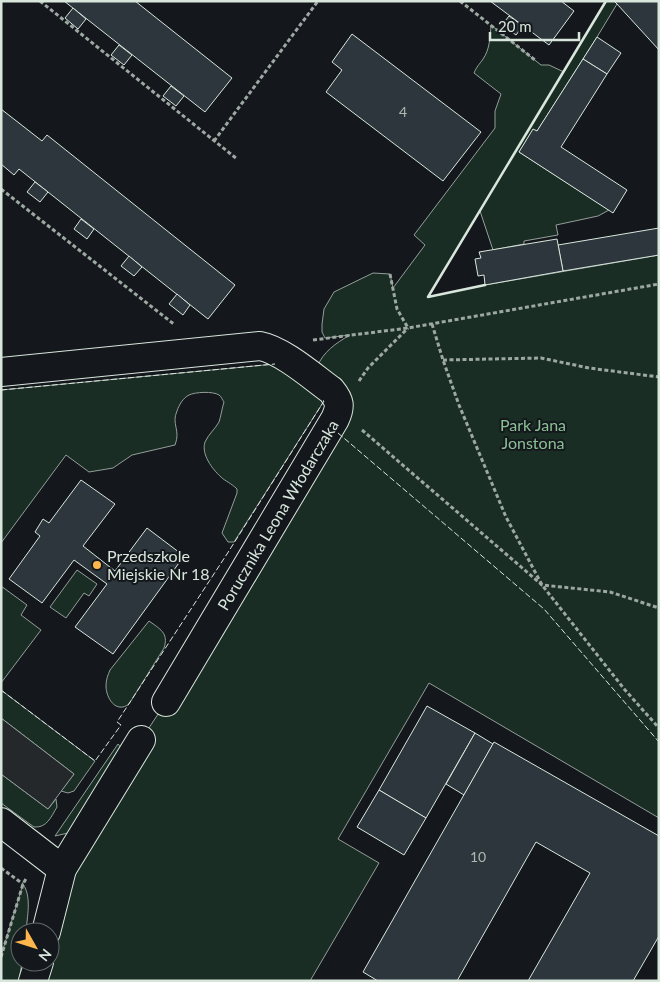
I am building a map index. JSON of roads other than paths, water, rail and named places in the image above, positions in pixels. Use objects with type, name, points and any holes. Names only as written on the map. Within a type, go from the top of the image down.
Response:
[{"type":"street","name":"Porucznika Leona Włodarczaka","points":[[1,372],[260,346],[280,353],[332,390],[337,397],[339,411],[331,427],[166,702]]},
{"type":"street","points":[[48,922],[62,868],[141,740]]},
{"type":"street","points":[[1,822],[62,868]]},
{"type":"place","name":"Przedszkole Miejskie Nr 18","points":[[97,565]]},
{"type":"park label","name":"Park Jana Jonstona","points":[[533,434]]}]
